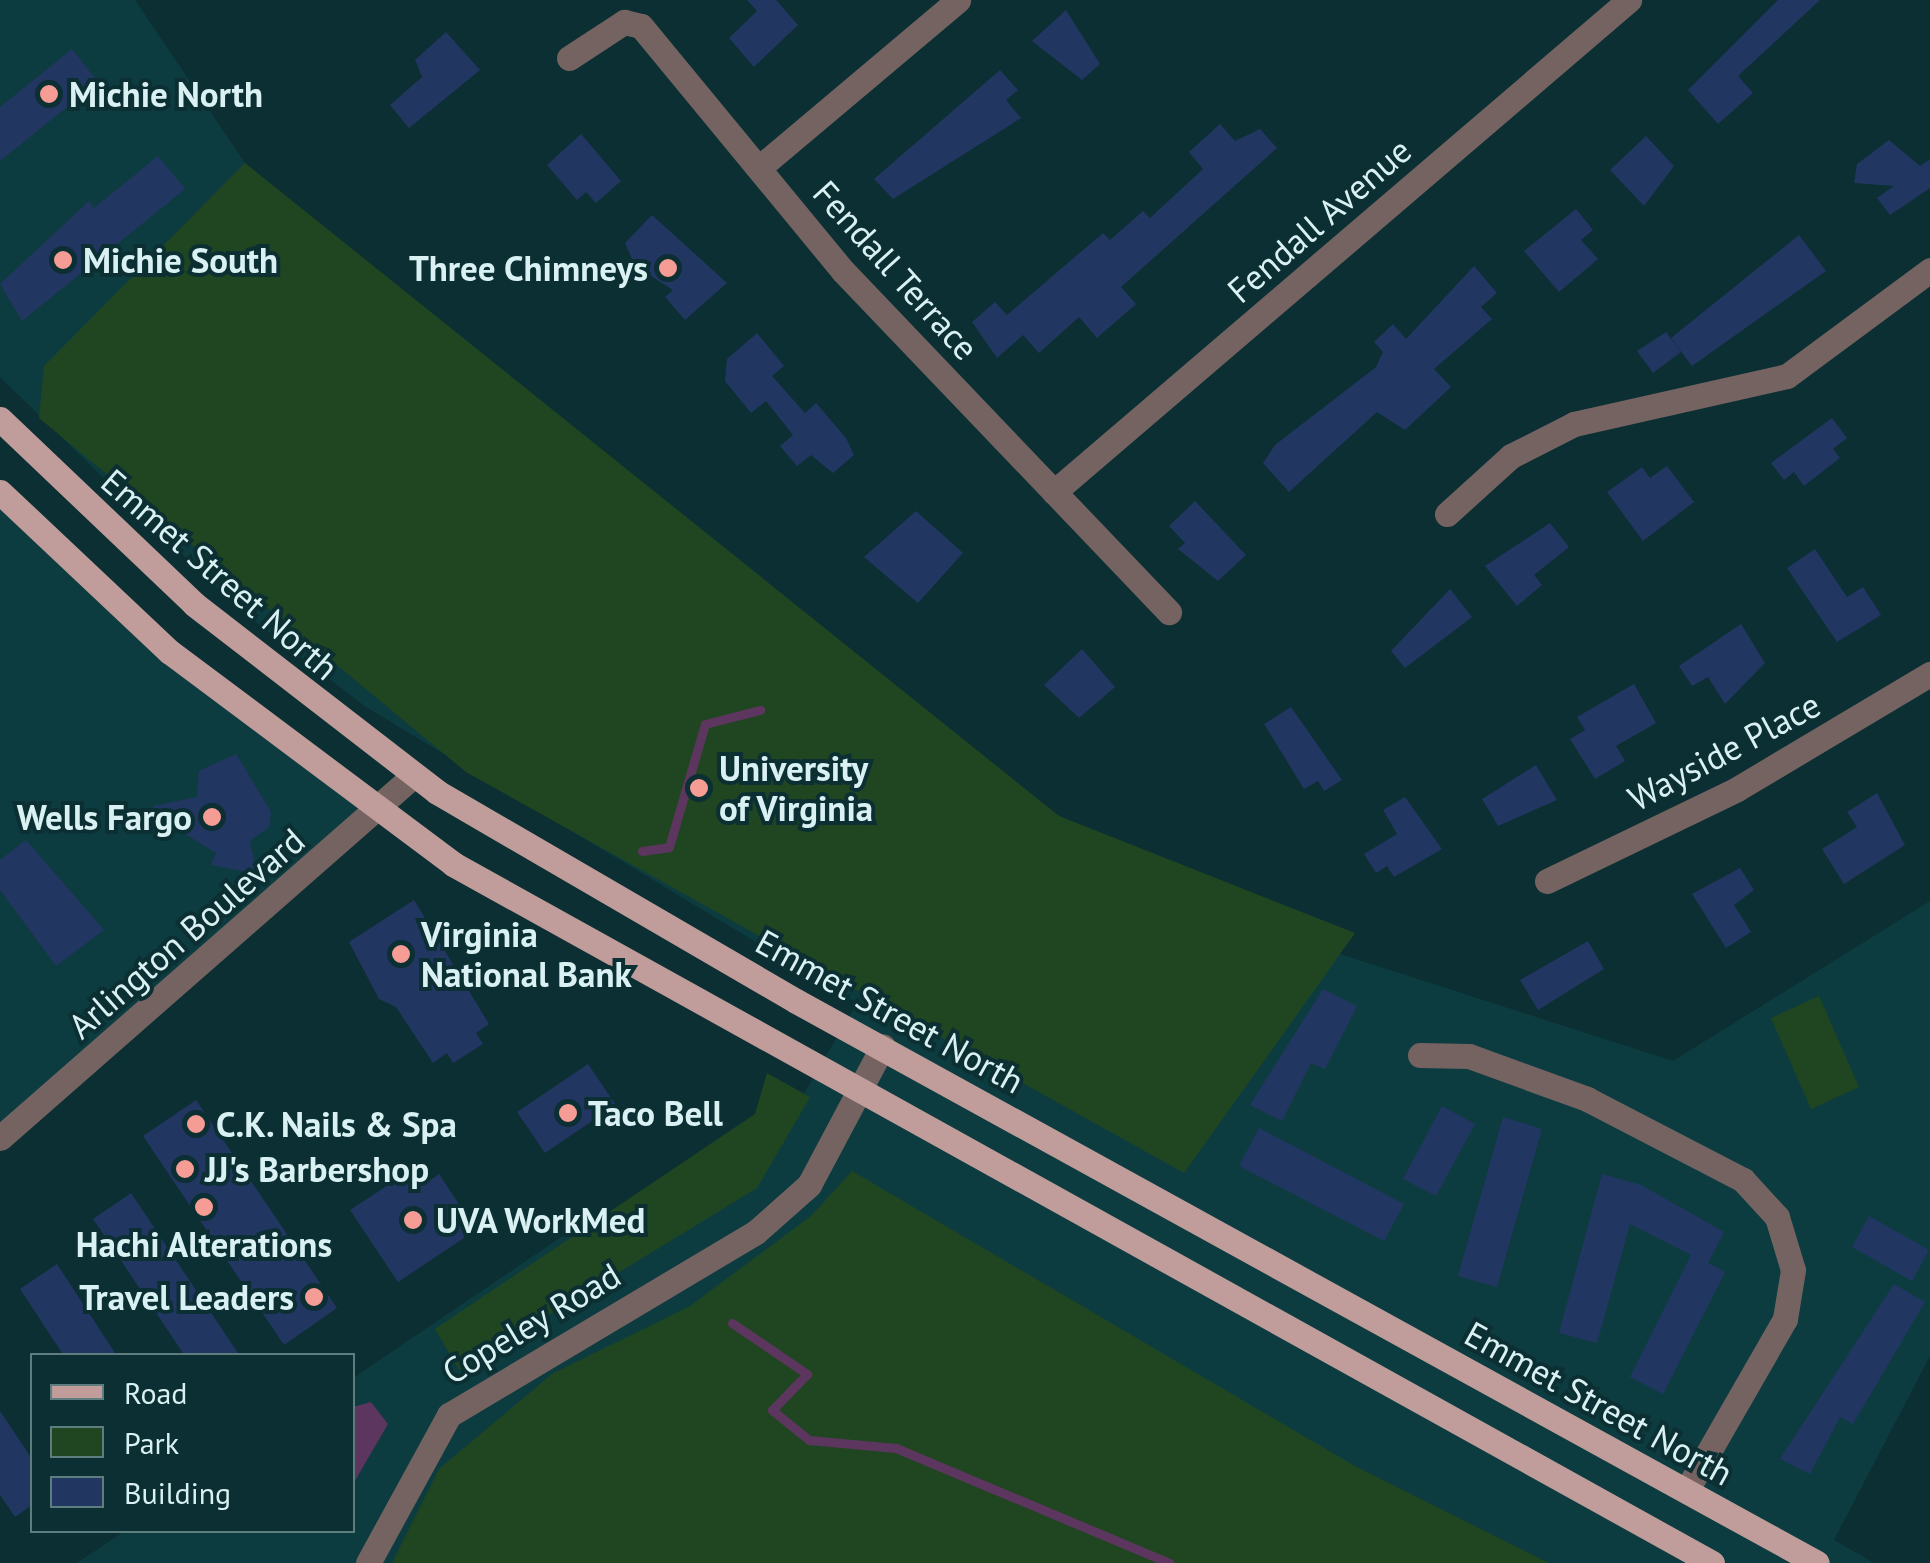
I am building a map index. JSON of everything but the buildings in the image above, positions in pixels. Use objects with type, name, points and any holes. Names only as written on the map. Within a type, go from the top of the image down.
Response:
[{"type":"main road","name":"Emmet Street North","points":[[0,419],[194,604],[414,776],[883,1046],[1817,1563]]},
{"type":"main road","points":[[0,492],[170,652],[374,812],[862,1094],[1712,1563]]},
{"type":"street","points":[[760,167],[958,0]]},
{"type":"street","name":"Fendall Avenue","points":[[1054,492],[1628,0]]},
{"type":"street","name":"Fendall Terrace","points":[[569,58],[624,22],[641,26],[843,271],[1169,612]]},
{"type":"street","points":[[1447,514],[1511,456],[1574,424],[1787,376],[1930,270]]},
{"type":"street","name":"Wayside Place","points":[[1547,881],[1736,789],[1930,674]]},
{"type":"street","name":"Arlington Boulevard","points":[[0,1138],[414,776]]},
{"type":"street","name":"Copeley Road","points":[[368,1563],[448,1414],[756,1232],[809,1184],[862,1094],[883,1046]]},
{"type":"street","points":[[1420,1056],[1470,1056],[1587,1099],[1743,1180],[1776,1216],[1793,1270],[1784,1319],[1686,1491]]},
{"type":"shaded area","name":"University of Virginia","points":[[0,0],[135,0],[245,163],[948,828],[1673,1061],[1930,901],[1930,1356],[1834,1540],[1874,1563],[77,1563],[122,1533],[355,1533],[355,1377],[591,1217],[718,1173],[782,1131],[857,1003],[366,707],[236,607],[0,377]]},
{"type":"shaded area","points":[[0,490],[374,812],[0,1135]]},
{"type":"shaded area","points":[[371,1402],[388,1424],[355,1481],[355,1406]]},
{"type":"green space","points":[[245,163],[1059,816],[1355,933],[1184,1173],[466,772],[39,418],[44,366]]},
{"type":"green space","points":[[1819,996],[1859,1087],[1811,1109],[1771,1018]]},
{"type":"green space","points":[[767,1073],[810,1097],[757,1188],[459,1370],[435,1329],[755,1114]]},
{"type":"green space","points":[[852,1171],[1353,1465],[1549,1563],[392,1563],[439,1469],[552,1374],[690,1306],[811,1216]]},
{"type":"waterway","points":[[642,851],[669,847],[705,724],[760,710]]},
{"type":"waterway","points":[[732,1323],[807,1374],[772,1410],[809,1440],[896,1448],[1170,1563]]},
{"type":"place","name":"Michie North","points":[[49,94]]},
{"type":"place","name":"Michie South","points":[[63,260]]},
{"type":"place","name":"Three Chimneys","points":[[668,268]]},
{"type":"place","name":"University of Virginia","points":[[699,788]]},
{"type":"place","name":"Wells Fargo","points":[[212,817]]},
{"type":"place","name":"Virginia National Bank","points":[[401,954]]},
{"type":"place","name":"Taco Bell","points":[[568,1113]]},
{"type":"place","name":"C.K. Nails & Spa","points":[[196,1124]]},
{"type":"place","name":"JJ's Barbershop","points":[[185,1169]]},
{"type":"place","name":"Hachi Alterations","points":[[204,1207]]},
{"type":"place","name":"UVA WorkMed","points":[[413,1220]]},
{"type":"place","name":"Travel Leaders","points":[[314,1297]]}]
